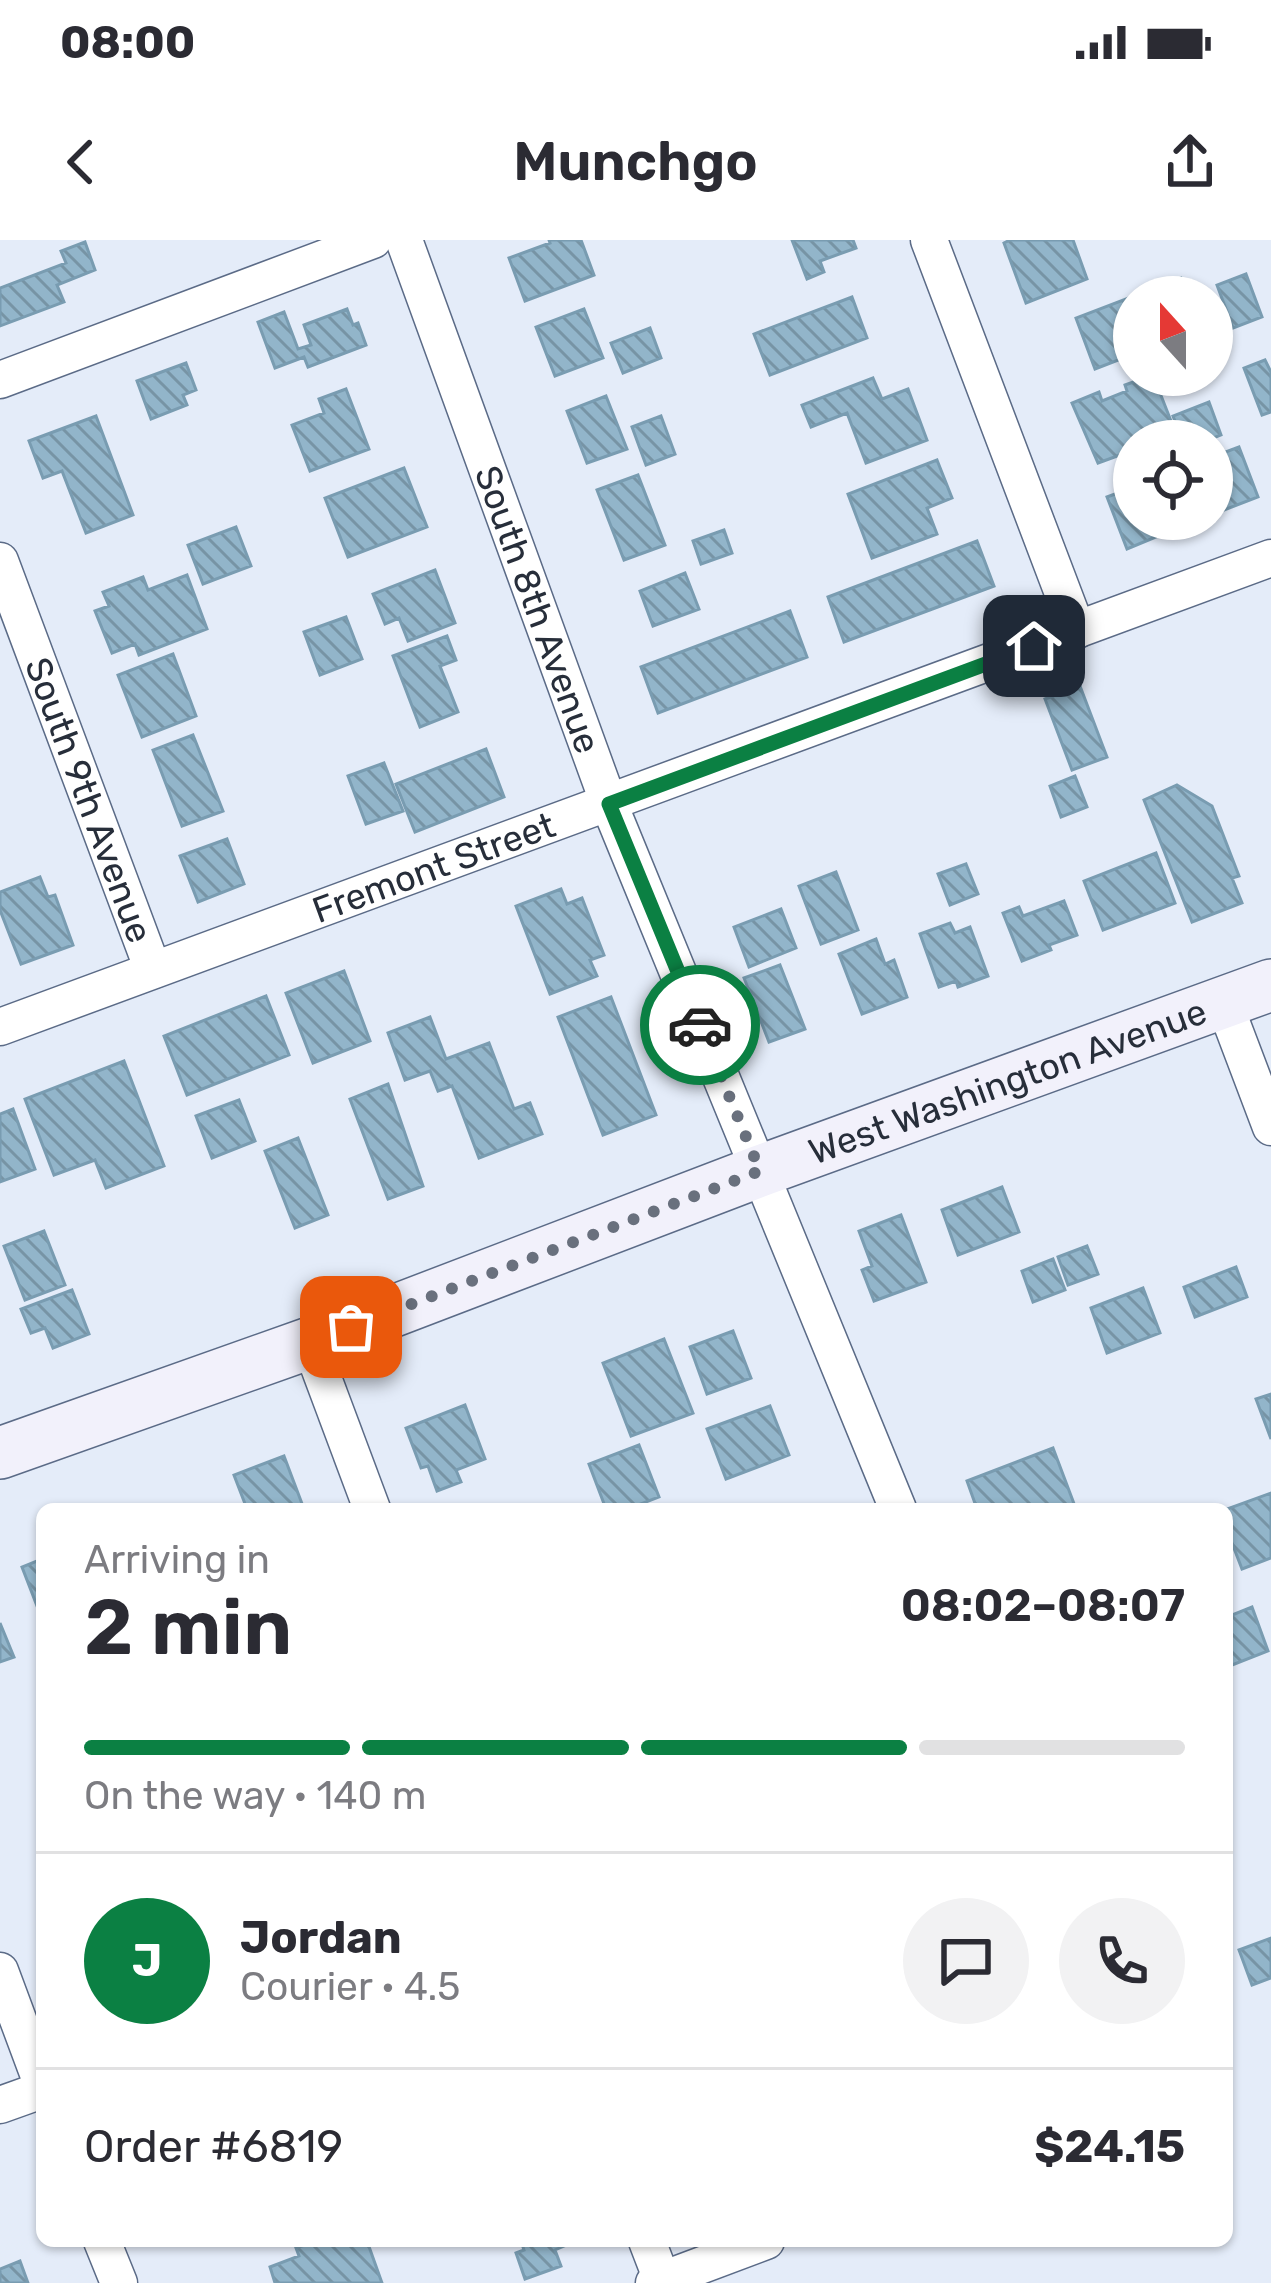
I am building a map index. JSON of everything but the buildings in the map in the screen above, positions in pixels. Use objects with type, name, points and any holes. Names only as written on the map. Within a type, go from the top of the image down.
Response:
[{"type":"main road","name":"West Washington Avenue","points":[[0,1453],[310,1343],[760,1171],[1271,986]]},
{"type":"street","points":[[0,380],[373,240]]},
{"type":"street","name":"South 8th Avenue","points":[[404,240],[609,804],[896,1503]]},
{"type":"street","points":[[929,240],[1077,630]]},
{"type":"street","name":"Fremont Street","points":[[0,1027],[1271,558]]},
{"type":"street","name":"South 9th Avenue","points":[[0,561],[153,970]]},
{"type":"street","points":[[1224,1003],[1271,1127]]},
{"type":"street","points":[[310,1343],[370,1503]]},
{"type":"street","points":[[0,1971],[36,2070]]},
{"type":"street","points":[[0,2105],[36,2090]]},
{"type":"street","points":[[104,2247],[119,2283]]},
{"type":"street","points":[[649,2247],[658,2282],[750,2247]]},
{"type":"way so far","points":[[351,1327],[760,1171],[700,1025]]},
{"type":"route","points":[[700,1025],[609,804],[1034,646]]}]
